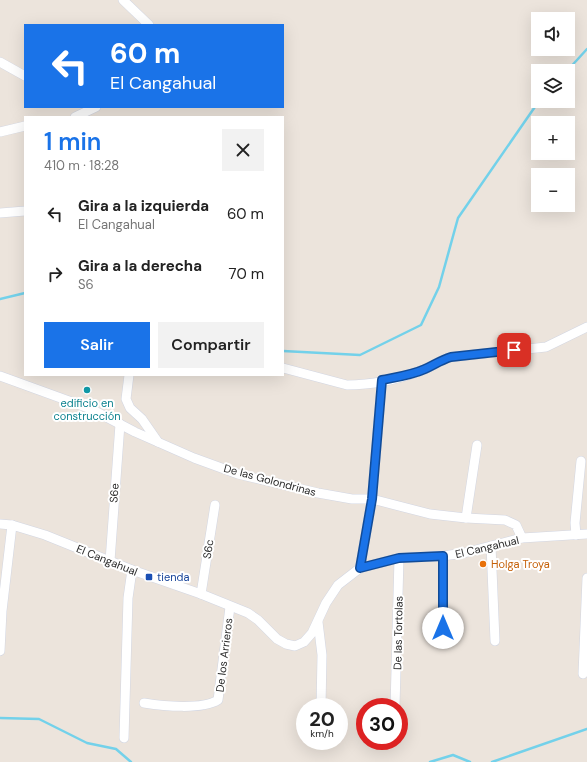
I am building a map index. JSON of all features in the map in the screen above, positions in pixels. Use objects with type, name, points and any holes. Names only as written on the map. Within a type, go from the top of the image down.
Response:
[{"type":"street","points":[[123,0],[149,24]]},
{"type":"street","points":[[0,62],[24,75]]},
{"type":"street","points":[[77,116],[94,108]]},
{"type":"street","points":[[0,132],[24,126]]},
{"type":"street","points":[[0,213],[24,211]]},
{"type":"street","points":[[284,368],[347,385],[412,374],[426,369],[441,359],[451,357],[546,347],[587,327]]},
{"type":"street","name":"De las Golondrinas","points":[[0,376],[91,409],[194,458],[252,478],[352,499],[372,499],[430,514],[505,520],[516,525],[522,538]]},
{"type":"street","points":[[129,376],[126,399],[130,408],[142,419],[158,442]]},
{"type":"street","points":[[360,568],[372,499],[382,380]]},
{"type":"street","name":"S6e","points":[[110,561],[120,424]]},
{"type":"street","points":[[466,518],[477,445]]},
{"type":"street","points":[[576,535],[575,522],[580,461]]},
{"type":"street","name":"S6c","points":[[201,594],[215,505]]},
{"type":"street","name":"El Cangahual","points":[[0,524],[45,535],[132,570],[201,594],[258,620],[277,639],[286,644],[295,646],[304,642],[318,622],[326,603],[338,585],[360,568],[399,558],[443,556],[464,553],[522,538],[587,534]]},
{"type":"street","points":[[0,651],[2,611],[12,526]]},
{"type":"street","points":[[491,546],[494,641]]},
{"type":"street","points":[[443,556],[443,643]]},
{"type":"street","name":"De las Tortolas","points":[[395,698],[399,558]]},
{"type":"street","points":[[124,738],[128,598],[132,570]]},
{"type":"street","points":[[583,674],[587,578]]},
{"type":"street","name":"De los Arrieros","points":[[144,703],[177,707],[210,703],[218,700],[230,607]]},
{"type":"street","points":[[318,622],[322,655],[321,698]]},
{"type":"waterway","points":[[573,64],[587,49]]},
{"type":"waterway","points":[[284,351],[360,355],[421,325],[439,287],[458,218],[534,108]]},
{"type":"waterway","points":[[0,299],[24,293]]},
{"type":"waterway","points":[[0,718],[39,719],[87,743],[116,749],[131,762]]},
{"type":"waterway","points":[[492,762],[587,729]]},
{"type":"waterway","points":[[430,762],[453,755],[470,762]]},
{"type":"place","name":"edificio en construcción","points":[[87,390]]},
{"type":"place","name":"Holga Troya","points":[[483,564]]},
{"type":"place","name":"tienda","points":[[149,577]]},
{"type":"route","points":[[443,628],[443,556],[399,558],[360,568],[372,499],[382,380],[412,374],[426,369],[441,359],[514,350]]}]
